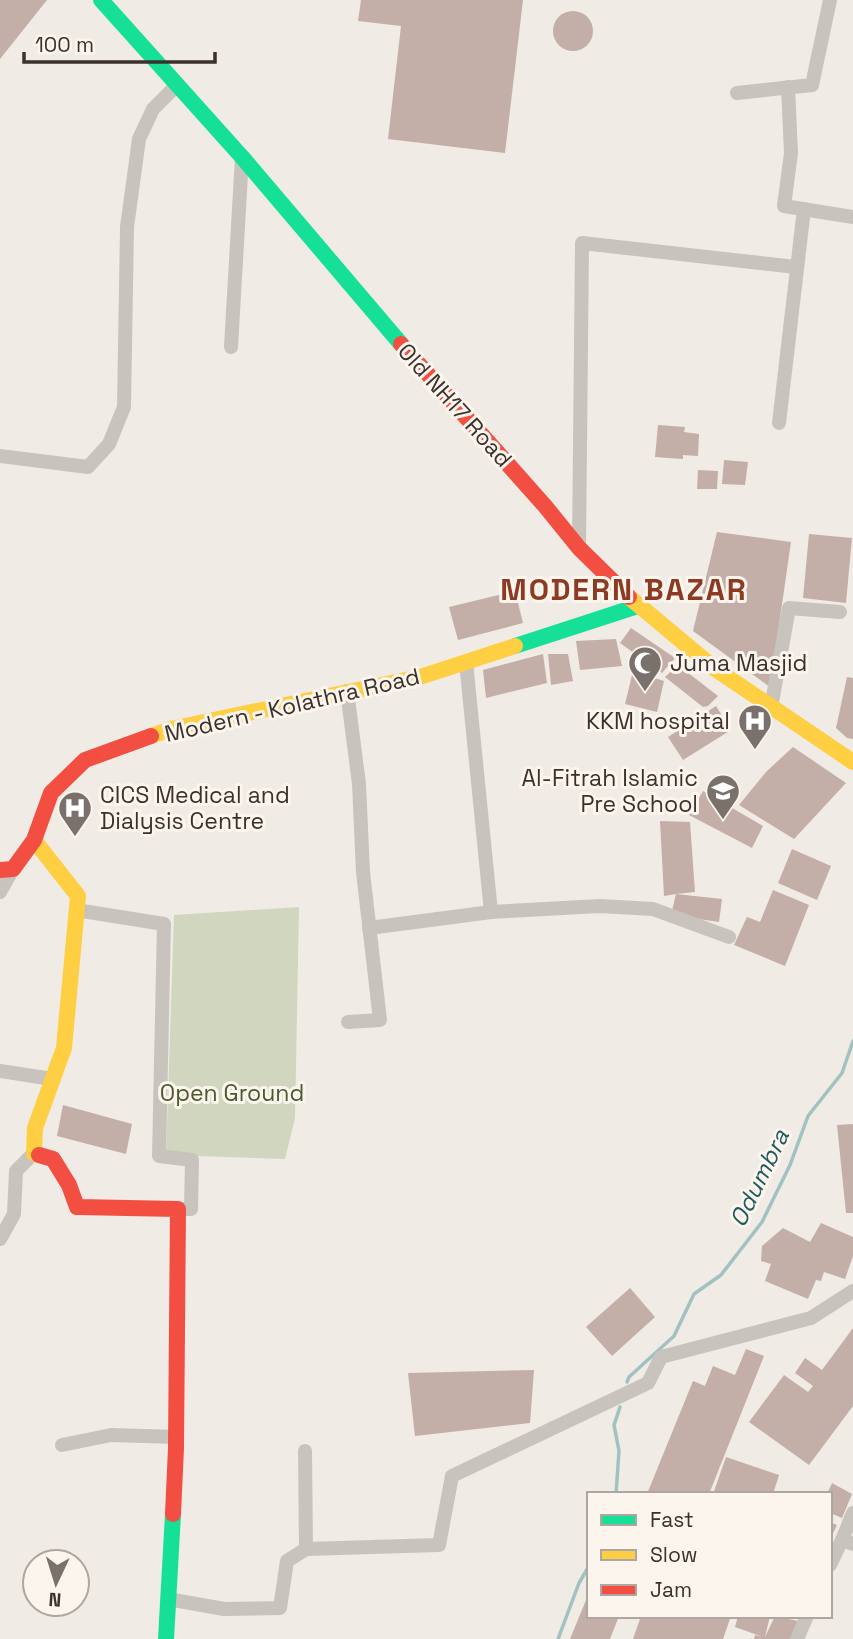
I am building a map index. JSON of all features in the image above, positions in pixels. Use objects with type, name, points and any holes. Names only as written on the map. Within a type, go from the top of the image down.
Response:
[{"type":"main road","name":"Old NH17 Road","points":[[101,0],[242,157],[442,393],[545,506],[579,548],[638,606],[714,668],[853,762]]},
{"type":"main road","name":"Modern - Kolathra Road","points":[[6,870],[34,840],[51,793],[85,761],[171,729],[419,677],[638,606]]},
{"type":"main road","points":[[34,840],[78,896],[64,1048],[36,1128],[34,1153],[53,1159],[69,1185],[77,1207],[178,1209],[177,1437],[166,1639]]},
{"type":"street","points":[[737,93],[812,85],[830,0]]},
{"type":"street","points":[[0,456],[88,467],[108,444],[124,407],[127,227],[139,139],[153,109],[177,85]]},
{"type":"street","points":[[788,88],[791,153],[784,206],[853,217]]},
{"type":"street","points":[[231,347],[242,157]]},
{"type":"street","points":[[779,423],[804,209]]},
{"type":"street","points":[[579,548],[582,243],[796,267]]},
{"type":"street","points":[[771,708],[789,608],[840,612]]},
{"type":"street","points":[[466,662],[491,912]]},
{"type":"street","points":[[347,691],[359,784],[363,872],[380,1020],[348,1022]]},
{"type":"street","points":[[0,892],[6,870]]},
{"type":"street","points":[[369,928],[491,912],[600,906],[653,909],[729,937]]},
{"type":"street","points":[[76,910],[164,924],[159,1156],[192,1160],[191,1209],[178,1209]]},
{"type":"street","points":[[0,1071],[52,1079]]},
{"type":"street","points":[[0,1175],[16,1171],[34,1153]]},
{"type":"street","points":[[0,1239],[14,1214],[16,1171]]},
{"type":"street","points":[[168,1599],[225,1609],[280,1608],[287,1561],[306,1549],[439,1545],[452,1476],[648,1383],[661,1357],[811,1318],[853,1291]]},
{"type":"street","points":[[62,1445],[111,1435],[177,1437]]},
{"type":"street","points":[[306,1451],[306,1549]]},
{"type":"street","points":[[832,1562],[847,1542],[853,1513]]},
{"type":"street","points":[[797,1639],[806,1618]]},
{"type":"green space","name":"Open Ground","points":[[299,907],[295,1118],[285,1159],[166,1155],[174,915]]},
{"type":"building","points":[[0,0],[47,0],[0,59]]},
{"type":"building","points":[[361,0],[523,0],[505,153],[388,139],[401,26],[358,21]]},
{"type":"building","points":[[573,11],[587,17],[593,31],[587,45],[573,51],[559,45],[553,31],[559,17]]},
{"type":"building","points":[[658,425],[685,427],[684,432],[699,434],[698,456],[683,455],[683,459],[655,457]]},
{"type":"building","points":[[724,460],[748,462],[745,485],[722,484]]},
{"type":"building","points":[[698,470],[718,471],[717,489],[697,489]]},
{"type":"building","points":[[717,532],[791,542],[770,687],[693,631]]},
{"type":"building","points":[[809,534],[852,538],[846,603],[803,598]]},
{"type":"building","points":[[515,591],[523,623],[458,640],[449,607]]},
{"type":"building","points":[[631,628],[675,658],[662,673],[620,643]]},
{"type":"building","points":[[616,639],[622,666],[580,670],[576,641]]},
{"type":"building","points":[[543,654],[547,683],[486,698],[483,670]]},
{"type":"building","points":[[548,654],[568,654],[573,681],[551,685]]},
{"type":"building","points":[[678,665],[718,696],[708,706],[703,707],[665,677]]},
{"type":"building","name":"Juma Masjid","points":[[633,671],[664,681],[657,712],[625,704]]},
{"type":"building","points":[[847,677],[853,678],[853,739],[847,738],[836,728]]},
{"type":"building","points":[[716,706],[731,730],[683,760],[668,737]]},
{"type":"building","points":[[793,747],[846,783],[794,839],[739,805],[766,772]]},
{"type":"building","points":[[703,791],[763,826],[752,848],[689,815]]},
{"type":"building","points":[[660,821],[690,822],[695,892],[664,896]]},
{"type":"building","points":[[792,849],[831,866],[817,900],[778,883]]},
{"type":"building","points":[[773,890],[809,905],[785,966],[734,945],[747,917],[760,922]]},
{"type":"building","points":[[676,894],[722,899],[719,922],[671,915]]},
{"type":"building","points":[[63,1105],[132,1124],[126,1154],[57,1136]]},
{"type":"building","points":[[853,1124],[853,1213],[846,1213],[837,1125]]},
{"type":"building","points":[[821,1223],[853,1237],[853,1256],[845,1279],[824,1272],[821,1281],[816,1280],[808,1299],[765,1281],[771,1264],[761,1261],[762,1246],[783,1228],[810,1242]]},
{"type":"building","points":[[630,1288],[655,1317],[612,1356],[586,1327]]},
{"type":"building","points":[[853,1328],[853,1406],[809,1465],[749,1422],[784,1375],[808,1392],[813,1386],[795,1373],[805,1358],[822,1370]]},
{"type":"building","points":[[746,1349],[764,1356],[710,1492],[648,1492],[693,1381],[705,1386],[713,1366],[735,1375]]},
{"type":"building","points":[[534,1370],[530,1423],[415,1436],[408,1373]]},
{"type":"building","points":[[726,1457],[779,1475],[774,1492],[714,1492]]},
{"type":"building","points":[[832,1483],[852,1494],[842,1518],[832,1514],[832,1492],[828,1492]]},
{"type":"building","points":[[832,1523],[837,1525],[832,1536]]},
{"type":"building","points":[[587,1598],[587,1618],[618,1618],[610,1639],[570,1639]]},
{"type":"building","points":[[640,1618],[730,1618],[723,1639],[633,1639]]},
{"type":"building","points":[[737,1618],[770,1618],[765,1637],[774,1618],[798,1621],[790,1639],[754,1639],[755,1635],[763,1637],[735,1627]]},
{"type":"waterway","name":"Odumbra","points":[[627,1382],[629,1377],[674,1336],[694,1294],[721,1275],[762,1222],[790,1165],[808,1116],[842,1073],[853,1041]]},
{"type":"waterway","name":"Odumbra","points":[[616,1492],[619,1451],[614,1425],[620,1407]]},
{"type":"waterway","name":"Odumbra","points":[[558,1639],[579,1583],[587,1569]]},
{"type":"traffic: fast","points":[[101,0],[242,157],[401,344]]},
{"type":"traffic: fast","points":[[515,646],[638,606]]},
{"type":"traffic: fast","points":[[166,1639],[173,1514]]},
{"type":"traffic: slow","points":[[629,597],[714,668],[853,762]]},
{"type":"traffic: slow","points":[[151,736],[171,729],[420,677],[515,646]]},
{"type":"traffic: slow","points":[[34,840],[78,896],[64,1048],[35,1128],[34,1153],[39,1155]]},
{"type":"traffic: jam","points":[[401,344],[579,548],[629,597]]},
{"type":"traffic: jam","points":[[0,870],[13,869],[34,840],[51,793],[85,760],[151,736]]},
{"type":"traffic: jam","points":[[39,1155],[53,1159],[69,1185],[77,1207],[178,1209],[173,1514]]},
{"type":"place","name":"Juma Masjid","points":[[645,693]]},
{"type":"place","name":"KKM hospital","points":[[755,751]]},
{"type":"place","name":"Al-Fitrah Islamic Pre School","points":[[723,821]]},
{"type":"place","name":"CICS Medical and Dialysis Centre","points":[[75,838]]},
{"type":"district","name":"MODERN BAZAR","points":[[624,589]]}]
